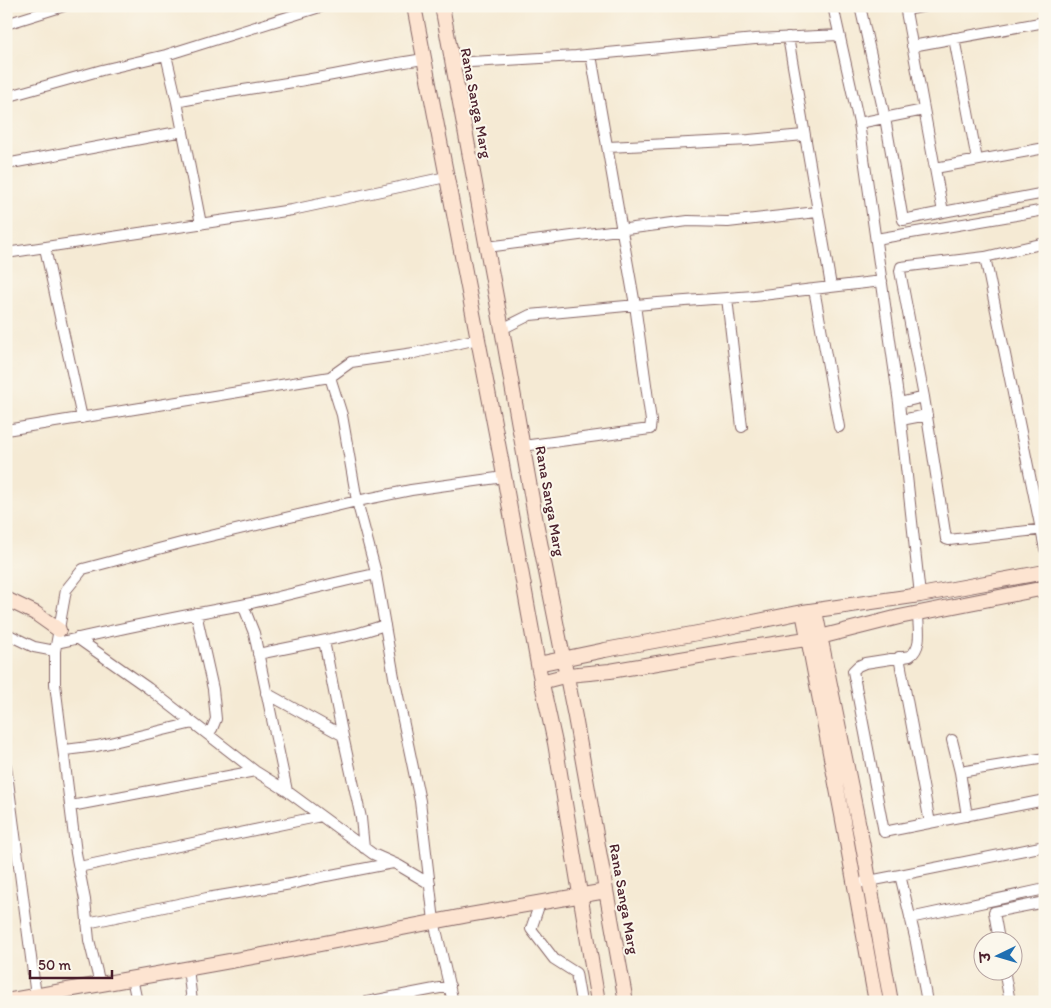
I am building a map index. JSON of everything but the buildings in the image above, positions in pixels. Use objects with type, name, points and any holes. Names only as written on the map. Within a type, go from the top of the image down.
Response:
[{"type":"street","points":[[6,24],[64,6]]},
{"type":"street","points":[[6,97],[102,70],[166,55],[302,9],[324,6]]},
{"type":"street","points":[[414,6],[538,664],[555,743],[598,1002]]},
{"type":"street","name":"Rana Sanga Marg","points":[[442,6],[536,522],[568,675],[626,1002]]},
{"type":"street","points":[[833,6],[860,124],[899,403],[920,595]]},
{"type":"street","points":[[860,6],[885,118],[903,220],[1045,193]]},
{"type":"street","points":[[926,6],[905,8],[943,212]]},
{"type":"street","points":[[912,46],[1045,22]]},
{"type":"street","points":[[452,63],[591,55],[719,42],[839,35]]},
{"type":"street","points":[[788,37],[831,286]]},
{"type":"street","points":[[954,38],[977,160]]},
{"type":"street","points":[[166,55],[201,224]]},
{"type":"street","points":[[523,446],[650,429],[651,422],[635,305],[591,55]]},
{"type":"street","points":[[177,102],[424,59]]},
{"type":"street","points":[[860,124],[924,110]]},
{"type":"street","points":[[6,164],[183,131]]},
{"type":"street","points":[[608,147],[749,140],[804,135]]},
{"type":"street","points":[[935,168],[1045,148]]},
{"type":"street","points":[[6,253],[292,210],[446,177]]},
{"type":"street","points":[[876,239],[1045,210]]},
{"type":"street","points":[[487,247],[688,221],[728,222],[817,212]]},
{"type":"street","points":[[1043,530],[946,539],[924,397],[900,271],[901,267],[985,256],[1045,243]]},
{"type":"street","points":[[45,248],[82,418]]},
{"type":"street","points":[[985,256],[1043,530],[1045,549]]},
{"type":"street","points":[[502,329],[530,315],[727,298],[882,281]]},
{"type":"street","points":[[814,289],[839,427]]},
{"type":"street","points":[[727,298],[742,427]]},
{"type":"street","points":[[6,430],[330,377],[351,362],[414,353],[478,339]]},
{"type":"street","points":[[330,377],[342,415],[356,500],[376,574],[420,801],[434,921],[453,1002]]},
{"type":"street","points":[[899,403],[924,397]]},
{"type":"street","points":[[901,420],[927,415]]},
{"type":"street","points":[[100,984],[89,940],[55,684],[57,641],[66,590],[83,569],[180,543],[356,500],[504,477]]},
{"type":"street","points":[[538,664],[809,612],[920,595],[1045,572]]},
{"type":"street","points":[[6,632],[34,647],[243,604],[376,574]]},
{"type":"street","points":[[542,682],[568,675],[610,671],[814,638],[918,613],[1045,588]]},
{"type":"street","points":[[6,599],[35,612],[57,641]]},
{"type":"street","points":[[243,604],[254,633],[287,791]]},
{"type":"street","points":[[809,612],[876,1002]]},
{"type":"street","points":[[196,613],[212,689],[216,719],[212,729],[206,733]]},
{"type":"street","points":[[918,613],[919,646],[916,652],[910,656],[865,663],[853,671],[884,832],[1045,800]]},
{"type":"street","points":[[258,654],[324,641],[385,625]]},
{"type":"street","points":[[77,638],[148,688],[255,771],[287,791],[364,848],[430,884]]},
{"type":"street","points":[[814,638],[869,881],[891,1002]]},
{"type":"street","points":[[324,641],[342,735],[361,818],[364,848]]},
{"type":"street","points":[[899,658],[930,823]]},
{"type":"street","points":[[266,694],[342,735]]},
{"type":"street","points":[[65,750],[97,746],[193,723]]},
{"type":"street","points":[[952,740],[960,772],[967,816]]},
{"type":"street","points":[[960,772],[1045,758]]},
{"type":"street","points":[[6,766],[10,822],[36,996]]},
{"type":"street","points":[[71,806],[255,771]]},
{"type":"street","points":[[79,867],[321,816]]},
{"type":"street","points":[[855,884],[1045,846]]},
{"type":"street","points":[[87,924],[207,898],[291,884],[393,863]]},
{"type":"street","points":[[900,875],[927,1002]]},
{"type":"street","points":[[910,918],[1045,889]]},
{"type":"street","points":[[6,1001],[434,921],[606,891]]},
{"type":"street","points":[[997,930],[994,912],[1045,902]]},
{"type":"street","points":[[540,903],[531,929],[554,959],[576,973],[581,1002]]},
{"type":"street","points":[[188,968],[192,1002]]},
{"type":"street","points":[[132,978],[137,1002]]},
{"type":"street","points":[[1006,980],[1010,1002]]},
{"type":"street","points":[[366,1002],[450,986]]}]
